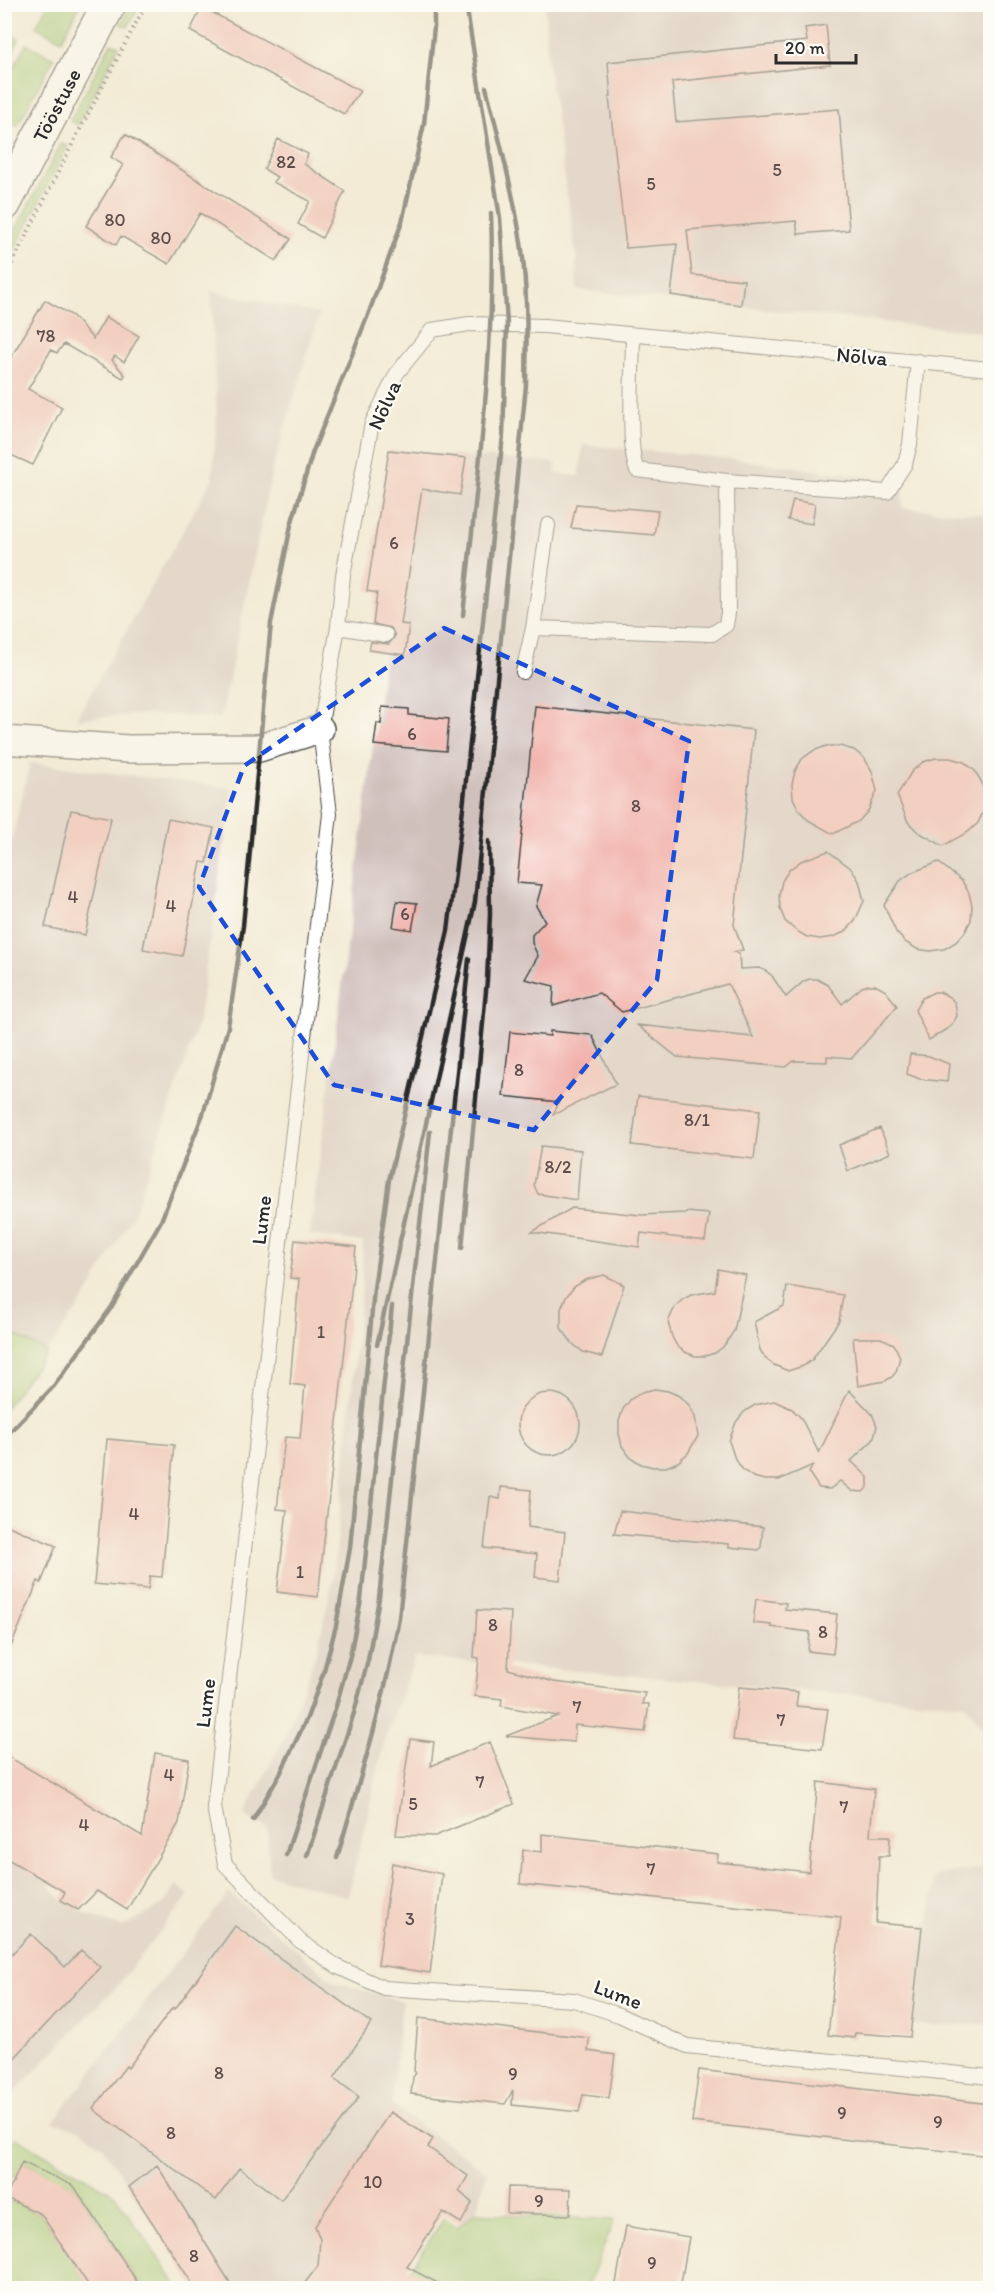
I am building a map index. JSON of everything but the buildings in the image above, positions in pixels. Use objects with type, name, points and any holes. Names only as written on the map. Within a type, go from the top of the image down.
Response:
[{"type":"street","name":"Tööstuse","points":[[4,204],[109,4]]},
{"type":"street","points":[[4,740],[128,749],[259,748],[320,729]]},
{"type":"lane","name":"Nõlva","points":[[320,729],[338,627],[343,575],[372,423],[397,373],[432,330],[469,324],[507,324],[990,369]]},
{"type":"lane","points":[[633,335],[632,440],[633,462],[637,470],[727,481],[887,492],[905,464],[910,444],[918,361]]},
{"type":"lane","points":[[533,628],[712,634],[726,625],[728,613],[727,481]]},
{"type":"lane","points":[[523,672],[533,628],[548,525]]},
{"type":"lane","points":[[338,627],[387,635]]},
{"type":"lane","name":"Lume","points":[[320,729],[330,814],[214,1807],[225,1864],[300,1941],[338,1967],[384,1988],[574,2000],[619,2015],[687,2046],[990,2078]]},
{"type":"path","points":[[4,280],[146,4]]},
{"type":"path","points":[[4,2186],[10,2187]]},
{"type":"highlighted area","points":[[444,628],[689,741],[657,980],[534,1130],[334,1085],[199,887],[244,766]]},
{"type":"shaded area","points":[[545,5],[990,5],[990,303],[988,333],[577,290],[576,257],[547,56]]},
{"type":"shaded area","points":[[211,291],[319,314],[272,471],[221,718],[147,714],[76,719],[212,480],[217,415]]},
{"type":"shaded area","points":[[583,445],[736,459],[903,482],[902,508],[990,515],[990,1736],[965,1704],[415,1657],[385,1739],[348,1897],[270,1875],[267,1828],[244,1815],[285,1736],[307,1680],[317,1650],[334,1574],[362,1284],[363,1242],[310,1235],[385,653],[369,650],[375,610],[386,594],[367,591],[389,450],[556,463],[556,473],[579,476]]},
{"type":"shaded area","points":[[30,763],[232,788],[198,1023],[135,1211],[87,1295],[47,1352],[5,1330],[4,860],[7,860]]},
{"type":"shaded area","points":[[990,1790],[990,2024],[911,2025],[922,1927],[929,1921],[935,1875],[983,1868]]},
{"type":"shaded area","points":[[4,1828],[61,1900],[87,1914],[122,1927],[164,1904],[176,1885],[189,1895],[118,1985],[12,2095],[4,2089]]},
{"type":"shaded area","points":[[229,1893],[334,1982],[402,2001],[391,2105],[487,2172],[476,2212],[461,2223],[443,2212],[393,2288],[196,2288],[102,2146],[81,2130],[53,2122]]},
{"type":"green space","points":[[48,4],[80,5],[62,40],[36,27]]},
{"type":"green space","points":[[131,4],[140,5],[128,27],[121,24]]},
{"type":"green space","points":[[5,31],[19,39],[5,67]]},
{"type":"green space","points":[[111,43],[119,46],[78,125],[70,121]]},
{"type":"green space","points":[[26,44],[54,58],[17,126],[5,120],[5,85]]},
{"type":"green space","points":[[61,144],[68,146],[9,260],[5,258],[5,250]]},
{"type":"green space","points":[[5,1330],[47,1352],[5,1408]]},
{"type":"green space","points":[[16,2138],[114,2194],[179,2288],[142,2288],[74,2186],[22,2162],[15,2178],[5,2174],[4,2148]]},
{"type":"green space","points":[[4,2198],[41,2214],[91,2288],[5,2288]]},
{"type":"green space","points":[[475,2213],[614,2220],[587,2288],[398,2288],[444,2218],[457,2227]]},
{"type":"railway","points":[[4,1438],[54,1386],[111,1308],[161,1221],[203,1114],[228,1027],[243,926],[271,623],[291,525],[313,451],[368,315],[402,222],[424,124],[434,27],[434,4]]},
{"type":"railway","points":[[253,1820],[280,1774],[307,1718],[323,1674],[336,1626],[350,1548],[374,1289],[389,1180],[448,931],[463,808],[503,435],[507,324],[500,218],[466,4]]},
{"type":"railway","points":[[377,1345],[475,902],[526,385],[526,308],[522,249],[516,212],[486,87]]},
{"type":"railway","points":[[463,615],[488,364],[491,314],[491,213]]},
{"type":"railway","points":[[462,1248],[487,980],[490,914],[489,841]]},
{"type":"railway","points":[[337,1858],[379,1709],[399,1618],[469,959]]},
{"type":"railway","points":[[307,1856],[354,1713],[368,1660],[379,1598],[430,1132]]},
{"type":"railway","points":[[286,1855],[336,1706],[350,1656],[361,1599],[392,1306]]}]
